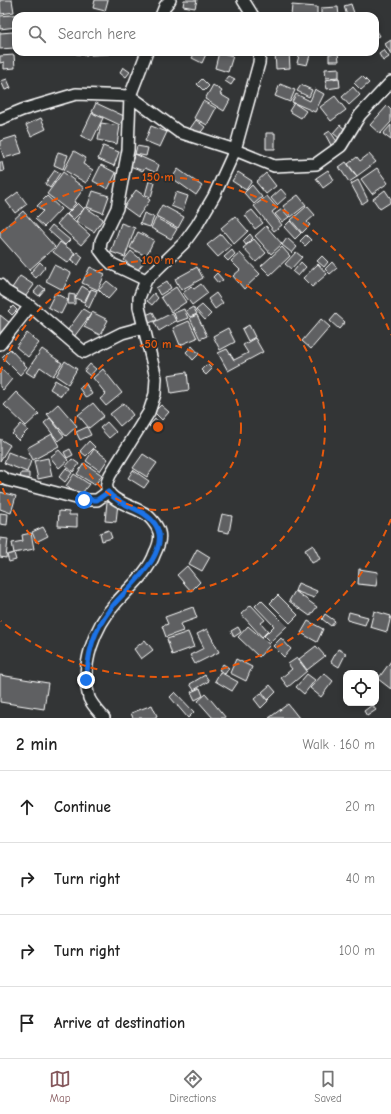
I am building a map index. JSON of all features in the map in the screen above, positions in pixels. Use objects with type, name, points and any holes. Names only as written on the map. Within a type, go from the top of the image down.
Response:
[{"type":"street","points":[[163,12],[170,0]]},
{"type":"street","points":[[242,0],[250,12]]},
{"type":"street","points":[[145,56],[130,96],[128,150],[117,208],[101,241],[100,250],[112,264],[146,280]]},
{"type":"street","points":[[104,718],[90,700],[86,680],[88,657],[96,632],[114,604],[142,574],[153,558],[159,544],[160,533],[155,524],[144,512],[116,499],[108,492],[107,484],[110,475],[149,412],[155,394],[156,378],[139,307],[139,298],[146,280],[184,243],[197,225],[214,196],[235,150],[260,56]]},
{"type":"street","points":[[0,119],[22,110],[76,94],[130,96],[179,132],[235,150],[274,166],[316,164],[341,146],[360,115],[391,82]]},
{"type":"street","points":[[0,285],[5,291],[30,306],[84,352],[122,333],[144,327]]},
{"type":"street","points":[[0,344],[30,306]]},
{"type":"street","points":[[0,476],[7,480],[84,500],[97,500],[108,492]]},
{"type":"building","points":[[0,0],[12,0],[14,12],[1,14]]},
{"type":"building","points":[[95,0],[108,0],[105,11],[93,8]]},
{"type":"building","points":[[184,0],[197,0],[195,8],[183,6]]},
{"type":"building","points":[[351,4],[354,12],[346,12],[344,6]]},
{"type":"building","points":[[292,5],[317,7],[317,12],[291,12]]},
{"type":"building","points":[[338,7],[339,12],[321,12],[321,8]]},
{"type":"building","points":[[12,15],[12,28],[0,29],[0,16]]},
{"type":"building","points":[[12,32],[12,48],[0,49],[0,33]]},
{"type":"building","points":[[391,40],[391,54],[385,44]]},
{"type":"building","points":[[384,50],[389,57],[383,61],[379,54]]},
{"type":"building","points":[[0,56],[14,56],[15,68],[4,69],[4,62],[0,63]]},
{"type":"building","points":[[193,56],[205,56],[202,63],[192,58]]},
{"type":"building","points":[[218,56],[233,56],[228,72],[215,68]]},
{"type":"building","points":[[275,56],[289,56],[290,68],[276,69]]},
{"type":"building","points":[[299,56],[310,56],[307,65],[297,63]]},
{"type":"building","points":[[329,56],[338,56],[339,61],[329,61]]},
{"type":"building","points":[[123,67],[130,72],[126,77],[120,72]]},
{"type":"building","points":[[339,68],[339,77],[326,78],[325,69]]},
{"type":"building","points":[[229,76],[235,79],[231,85],[225,81]]},
{"type":"building","points":[[362,76],[369,83],[361,90],[354,83]]},
{"type":"building","points":[[339,78],[340,87],[327,89],[325,80]]},
{"type":"building","points":[[7,79],[11,88],[5,90],[1,81]]},
{"type":"building","points":[[202,79],[209,86],[204,91],[197,84]]},
{"type":"building","points":[[280,84],[295,90],[290,102],[275,96]]},
{"type":"building","points":[[213,85],[222,91],[220,94],[230,100],[224,111],[205,99]]},
{"type":"building","points":[[301,85],[312,90],[309,97],[297,91]]},
{"type":"building","points":[[353,87],[360,95],[349,105],[342,97]]},
{"type":"building","points":[[315,89],[324,94],[315,112],[292,102],[296,94],[310,101]]},
{"type":"building","points":[[335,96],[346,110],[331,121],[320,107]]},
{"type":"building","points":[[203,101],[216,108],[207,125],[194,118]]},
{"type":"building","points":[[96,103],[124,116],[120,125],[92,112]]},
{"type":"building","points":[[294,103],[306,111],[301,118],[289,111]]},
{"type":"building","points":[[387,106],[391,110],[391,122],[380,134],[370,125]]},
{"type":"building","points":[[92,113],[103,118],[92,141],[81,136]]},
{"type":"building","points":[[41,118],[46,129],[31,136],[26,125]]},
{"type":"building","points":[[196,120],[205,127],[198,136],[189,130]]},
{"type":"building","points":[[101,123],[120,126],[117,144],[98,140]]},
{"type":"building","points":[[340,125],[347,131],[340,139],[333,133]]},
{"type":"building","points":[[391,125],[391,140],[383,134]]},
{"type":"building","points":[[151,126],[167,132],[160,147],[145,141]]},
{"type":"building","points":[[330,131],[338,143],[332,147],[325,134]]},
{"type":"building","points":[[266,133],[275,133],[275,149],[266,149]]},
{"type":"building","points":[[16,136],[22,153],[4,158],[0,141]]},
{"type":"building","points":[[103,146],[119,152],[114,166],[98,159]]},
{"type":"building","points":[[137,146],[148,148],[146,156],[135,154]]},
{"type":"building","points":[[74,151],[86,158],[83,164],[93,170],[86,183],[64,170]]},
{"type":"building","points":[[58,152],[68,155],[63,169],[54,165]]},
{"type":"building","points":[[135,154],[159,165],[156,173],[145,168],[143,171],[130,166]]},
{"type":"building","points":[[369,154],[376,162],[357,176],[348,164],[357,157],[360,161]]},
{"type":"building","points":[[0,162],[2,162],[4,171],[0,172]]},
{"type":"building","points":[[346,162],[357,177],[349,182],[339,167]]},
{"type":"building","points":[[101,165],[116,173],[108,189],[93,181]]},
{"type":"building","points":[[377,168],[388,183],[372,194],[361,179]]},
{"type":"building","points":[[178,169],[202,186],[196,195],[172,178]]},
{"type":"building","points":[[55,170],[60,173],[50,188],[45,184]]},
{"type":"building","points":[[328,170],[334,180],[323,188],[316,178]]},
{"type":"building","points":[[63,172],[84,188],[74,202],[76,203],[69,211],[47,194]]},
{"type":"building","points":[[238,172],[252,181],[246,190],[232,181]]},
{"type":"building","points":[[266,173],[276,186],[266,194],[256,182]]},
{"type":"building","points":[[358,180],[368,200],[362,204],[351,184]]},
{"type":"building","points":[[149,181],[155,183],[151,197],[145,195]]},
{"type":"building","points":[[252,185],[262,197],[254,204],[244,193]]},
{"type":"building","points":[[281,189],[287,196],[277,205],[271,198]]},
{"type":"building","points":[[136,190],[150,200],[138,217],[124,207]]},
{"type":"building","points":[[385,190],[391,199],[391,202],[380,209],[373,199]]},
{"type":"building","points":[[93,191],[109,196],[103,213],[87,207]]},
{"type":"building","points":[[18,192],[27,204],[15,213],[6,201]]},
{"type":"building","points":[[176,192],[188,196],[183,211],[171,206]]},
{"type":"building","points":[[298,195],[306,205],[291,217],[283,206]]},
{"type":"building","points":[[47,196],[61,209],[44,227],[35,219],[43,211],[37,206]]},
{"type":"building","points":[[267,196],[277,208],[272,212],[282,225],[274,231],[254,206]]},
{"type":"building","points":[[78,203],[84,209],[73,220],[67,214]]},
{"type":"building","points":[[162,205],[184,217],[178,228],[156,216]]},
{"type":"building","points":[[307,206],[315,215],[307,222],[310,225],[302,233],[291,220]]},
{"type":"building","points":[[85,207],[103,219],[94,232],[76,221]]},
{"type":"building","points":[[282,209],[289,217],[282,222],[275,214]]},
{"type":"building","points":[[252,210],[263,223],[255,229],[245,215]]},
{"type":"building","points":[[23,211],[55,247],[29,270],[0,237],[0,232]]},
{"type":"building","points":[[144,213],[154,217],[150,227],[140,224]]},
{"type":"building","points":[[66,214],[90,235],[81,245],[57,224]]},
{"type":"building","points":[[235,216],[248,231],[234,244],[221,228]]},
{"type":"building","points":[[156,218],[177,229],[171,239],[151,228]]},
{"type":"building","points":[[290,221],[301,233],[295,239],[284,227]]},
{"type":"building","points":[[121,223],[135,228],[125,257],[111,252]]},
{"type":"building","points":[[52,225],[70,240],[65,245],[48,230]]},
{"type":"building","points":[[266,226],[282,244],[271,254],[255,236]]},
{"type":"building","points":[[138,232],[154,240],[146,256],[130,248]]},
{"type":"building","points":[[221,234],[231,246],[218,257],[207,245]]},
{"type":"building","points":[[250,234],[253,238],[246,245],[243,241]]},
{"type":"building","points":[[306,235],[311,240],[305,246],[300,241]]},
{"type":"building","points":[[287,238],[297,247],[292,253],[282,245]]},
{"type":"building","points":[[254,239],[266,253],[256,262],[243,248]]},
{"type":"building","points":[[60,242],[75,253],[68,263],[53,252]]},
{"type":"building","points":[[282,247],[290,256],[270,275],[261,266]]},
{"type":"building","points":[[232,250],[235,254],[228,261],[224,257]]},
{"type":"building","points":[[131,251],[144,262],[137,271],[124,260]]},
{"type":"building","points":[[77,252],[83,257],[78,265],[71,260]]},
{"type":"building","points":[[296,252],[302,257],[291,269],[285,264]]},
{"type":"building","points":[[240,253],[260,274],[244,289],[233,276],[240,270],[231,261]]},
{"type":"building","points":[[322,256],[328,262],[324,267],[317,261]]},
{"type":"building","points":[[40,262],[45,267],[36,278],[30,273]]},
{"type":"building","points":[[301,262],[306,267],[298,276],[293,272]]},
{"type":"building","points":[[332,262],[337,268],[330,274],[325,269]]},
{"type":"building","points":[[318,264],[327,274],[312,287],[303,278]]},
{"type":"building","points":[[54,265],[71,273],[63,290],[46,281]]},
{"type":"building","points":[[90,267],[105,274],[98,290],[82,283]]},
{"type":"building","points":[[197,267],[203,278],[181,290],[175,279]]},
{"type":"building","points":[[217,273],[223,280],[218,283],[213,277]]},
{"type":"building","points":[[20,276],[34,285],[25,297],[12,288]]},
{"type":"building","points":[[107,281],[117,289],[108,299],[99,290]]},
{"type":"building","points":[[167,281],[171,288],[160,295],[156,288]]},
{"type":"building","points":[[201,284],[208,293],[192,305],[183,293],[191,286],[194,289]]},
{"type":"building","points":[[40,285],[45,289],[39,296],[34,292]]},
{"type":"building","points":[[82,286],[90,291],[84,302],[75,298]]},
{"type":"building","points":[[176,287],[186,302],[171,312],[161,297]]},
{"type":"building","points":[[91,289],[97,291],[89,308],[84,305]]},
{"type":"building","points":[[55,293],[68,300],[61,314],[48,307]]},
{"type":"building","points":[[154,293],[158,298],[152,305],[147,301]]},
{"type":"building","points":[[216,293],[223,303],[215,309],[208,299]]},
{"type":"building","points":[[69,294],[75,295],[75,304],[68,304]]},
{"type":"building","points":[[202,305],[211,314],[205,320],[196,310]]},
{"type":"building","points":[[13,306],[17,310],[12,315],[8,311]]},
{"type":"building","points":[[193,307],[197,314],[190,317],[186,311]]},
{"type":"building","points":[[83,309],[91,314],[74,337],[67,331]]},
{"type":"building","points":[[184,309],[188,318],[177,322],[174,313]]},
{"type":"building","points":[[92,312],[108,320],[100,335],[84,327]]},
{"type":"building","points":[[153,312],[157,320],[149,323],[146,315]]},
{"type":"building","points":[[172,313],[176,321],[159,331],[154,322]]},
{"type":"building","points":[[336,314],[345,322],[339,329],[330,321]]},
{"type":"building","points":[[0,315],[10,323],[0,336]]},
{"type":"building","points":[[197,315],[207,336],[200,339],[190,318]]},
{"type":"building","points":[[321,319],[330,327],[311,349],[302,341]]},
{"type":"building","points":[[189,321],[197,338],[180,345],[173,328]]},
{"type":"building","points":[[249,325],[255,337],[248,341],[242,329]]},
{"type":"building","points":[[228,328],[235,342],[220,350],[213,336]]},
{"type":"building","points":[[27,333],[39,343],[28,357],[16,347]]},
{"type":"building","points":[[255,338],[263,352],[228,371],[218,353],[227,349],[234,360],[248,353],[243,345]]},
{"type":"building","points":[[192,346],[199,354],[193,360],[186,352]]},
{"type":"building","points":[[10,349],[27,367],[20,375],[2,357]]},
{"type":"building","points":[[42,349],[62,363],[53,376],[40,367],[34,377],[26,372]]},
{"type":"building","points":[[65,361],[77,369],[68,384],[56,376]]},
{"type":"building","points":[[90,364],[96,369],[90,376],[84,371]]},
{"type":"building","points":[[207,364],[212,369],[206,375],[201,370]]},
{"type":"building","points":[[1,369],[12,379],[3,390],[0,387]]},
{"type":"building","points":[[103,369],[122,393],[106,406],[100,399],[106,394],[93,378]]},
{"type":"building","points":[[187,372],[189,390],[171,393],[168,375]]},
{"type":"building","points":[[55,380],[67,387],[61,396],[50,389]]},
{"type":"building","points":[[86,384],[92,394],[86,398],[79,388]]},
{"type":"building","points":[[16,392],[39,414],[26,426],[4,405]]},
{"type":"building","points":[[93,403],[104,416],[89,428],[78,415]]},
{"type":"building","points":[[124,403],[133,415],[120,426],[110,414]]},
{"type":"building","points":[[58,404],[77,426],[66,436],[47,414]]},
{"type":"building","points":[[161,405],[169,412],[162,420],[154,412]]},
{"type":"building","points":[[50,418],[64,436],[58,441],[44,423]]},
{"type":"building","points":[[155,419],[161,423],[156,431],[149,426]]},
{"type":"building","points":[[107,422],[116,432],[109,438],[100,428]]},
{"type":"building","points":[[21,424],[28,430],[18,440],[12,434]]},
{"type":"building","points":[[87,427],[91,435],[80,440],[76,432]]},
{"type":"building","points":[[52,434],[59,446],[33,460],[27,448]]},
{"type":"building","points":[[0,439],[10,445],[0,461]]},
{"type":"building","points":[[89,441],[95,447],[86,456],[80,451]]},
{"type":"building","points":[[70,449],[73,455],[67,458],[64,452]]},
{"type":"building","points":[[94,449],[108,459],[100,471],[86,461]]},
{"type":"building","points":[[59,450],[68,460],[59,468],[50,457]]},
{"type":"building","points":[[8,452],[31,461],[27,472],[4,463]]},
{"type":"building","points":[[143,454],[157,463],[147,477],[133,468]]},
{"type":"building","points":[[48,458],[52,476],[38,479],[34,461]]},
{"type":"building","points":[[72,459],[79,464],[73,472],[66,466]]},
{"type":"building","points":[[84,463],[102,475],[95,485],[77,474]]},
{"type":"building","points":[[66,468],[72,473],[65,482],[59,477]]},
{"type":"building","points":[[133,470],[149,481],[144,488],[128,478]]},
{"type":"building","points":[[21,473],[29,473],[29,479],[20,479]]},
{"type":"building","points":[[74,474],[89,484],[80,496],[66,486]]},
{"type":"building","points":[[0,492],[16,496],[11,513],[0,509]]},
{"type":"building","points":[[107,502],[118,503],[116,522],[105,521]]},
{"type":"building","points":[[59,511],[69,512],[69,515],[77,515],[77,527],[58,526]]},
{"type":"building","points":[[0,513],[8,514],[7,525],[0,524]]},
{"type":"building","points":[[222,514],[232,516],[229,533],[218,531]]},
{"type":"building","points":[[43,527],[48,536],[36,542],[32,532]]},
{"type":"building","points":[[109,530],[112,538],[102,541],[100,533]]},
{"type":"building","points":[[31,533],[34,549],[14,553],[12,543],[23,541],[22,535]]},
{"type":"building","points":[[0,538],[8,539],[6,558],[0,557]]},
{"type":"building","points":[[313,545],[320,559],[312,563],[305,550]]},
{"type":"building","points":[[197,549],[210,557],[202,571],[189,564]]},
{"type":"building","points":[[14,553],[16,560],[9,562],[7,555]]},
{"type":"building","points":[[187,566],[200,582],[191,591],[177,575]]},
{"type":"building","points":[[359,569],[378,572],[376,586],[358,584]]},
{"type":"building","points":[[298,583],[317,591],[314,598],[295,591]]},
{"type":"building","points":[[295,591],[317,607],[310,616],[289,601]]},
{"type":"building","points":[[278,595],[298,615],[290,623],[270,603]]},
{"type":"building","points":[[261,600],[287,626],[270,642],[264,636],[274,626],[255,606]]},
{"type":"building","points":[[251,605],[265,620],[261,623],[268,631],[262,637],[241,614]]},
{"type":"building","points":[[193,607],[197,618],[180,624],[183,631],[166,637],[162,626],[168,624],[165,617]]},
{"type":"building","points":[[374,611],[391,616],[387,632],[370,627]]},
{"type":"building","points":[[349,612],[368,617],[365,625],[347,620]]},
{"type":"building","points":[[325,614],[335,621],[331,626],[322,619]]},
{"type":"building","points":[[308,621],[323,629],[317,642],[301,633]]},
{"type":"building","points":[[248,626],[270,645],[259,657],[238,637]]},
{"type":"building","points":[[238,627],[241,632],[234,637],[231,631]]},
{"type":"building","points":[[207,629],[219,652],[195,664],[190,655],[204,648],[197,634]]},
{"type":"building","points":[[188,632],[194,647],[172,655],[167,639]]},
{"type":"building","points":[[281,638],[291,649],[284,657],[273,646]]},
{"type":"building","points":[[145,640],[153,650],[141,659],[134,649]]},
{"type":"building","points":[[316,646],[325,656],[307,670],[299,659]]},
{"type":"building","points":[[338,649],[346,653],[339,667],[331,662]]},
{"type":"building","points":[[297,658],[307,671],[288,687],[281,678],[292,669],[288,664]]},
{"type":"building","points":[[236,659],[252,667],[246,681],[230,673]]},
{"type":"building","points":[[391,661],[391,689],[379,680]]},
{"type":"building","points":[[223,664],[229,668],[225,674],[219,670]]},
{"type":"building","points":[[220,672],[238,682],[232,691],[215,681]]},
{"type":"building","points":[[324,673],[333,681],[321,697],[310,688]]},
{"type":"building","points":[[307,674],[315,680],[304,694],[296,687]]},
{"type":"building","points":[[0,675],[48,683],[44,709],[0,702]]},
{"type":"building","points":[[205,675],[209,681],[194,690],[190,684]]},
{"type":"building","points":[[270,685],[276,692],[268,700],[262,692]]},
{"type":"building","points":[[200,688],[203,696],[195,700],[191,692]]},
{"type":"building","points":[[175,692],[194,712],[188,718],[170,697]]},
{"type":"building","points":[[261,693],[268,701],[261,708],[254,699]]},
{"type":"building","points":[[206,694],[226,718],[213,718],[198,701]]},
{"type":"building","points":[[288,704],[299,718],[269,718]]},
{"type":"building","points":[[152,705],[157,716],[154,718],[133,718],[131,713]]},
{"type":"building","points":[[371,706],[373,706],[376,710],[367,716],[364,711]]},
{"type":"route","points":[[84,500],[97,500],[108,492],[112,497],[144,512],[155,524],[160,533],[159,544],[153,558],[142,574],[114,604],[96,632],[88,657],[86,680]]}]
